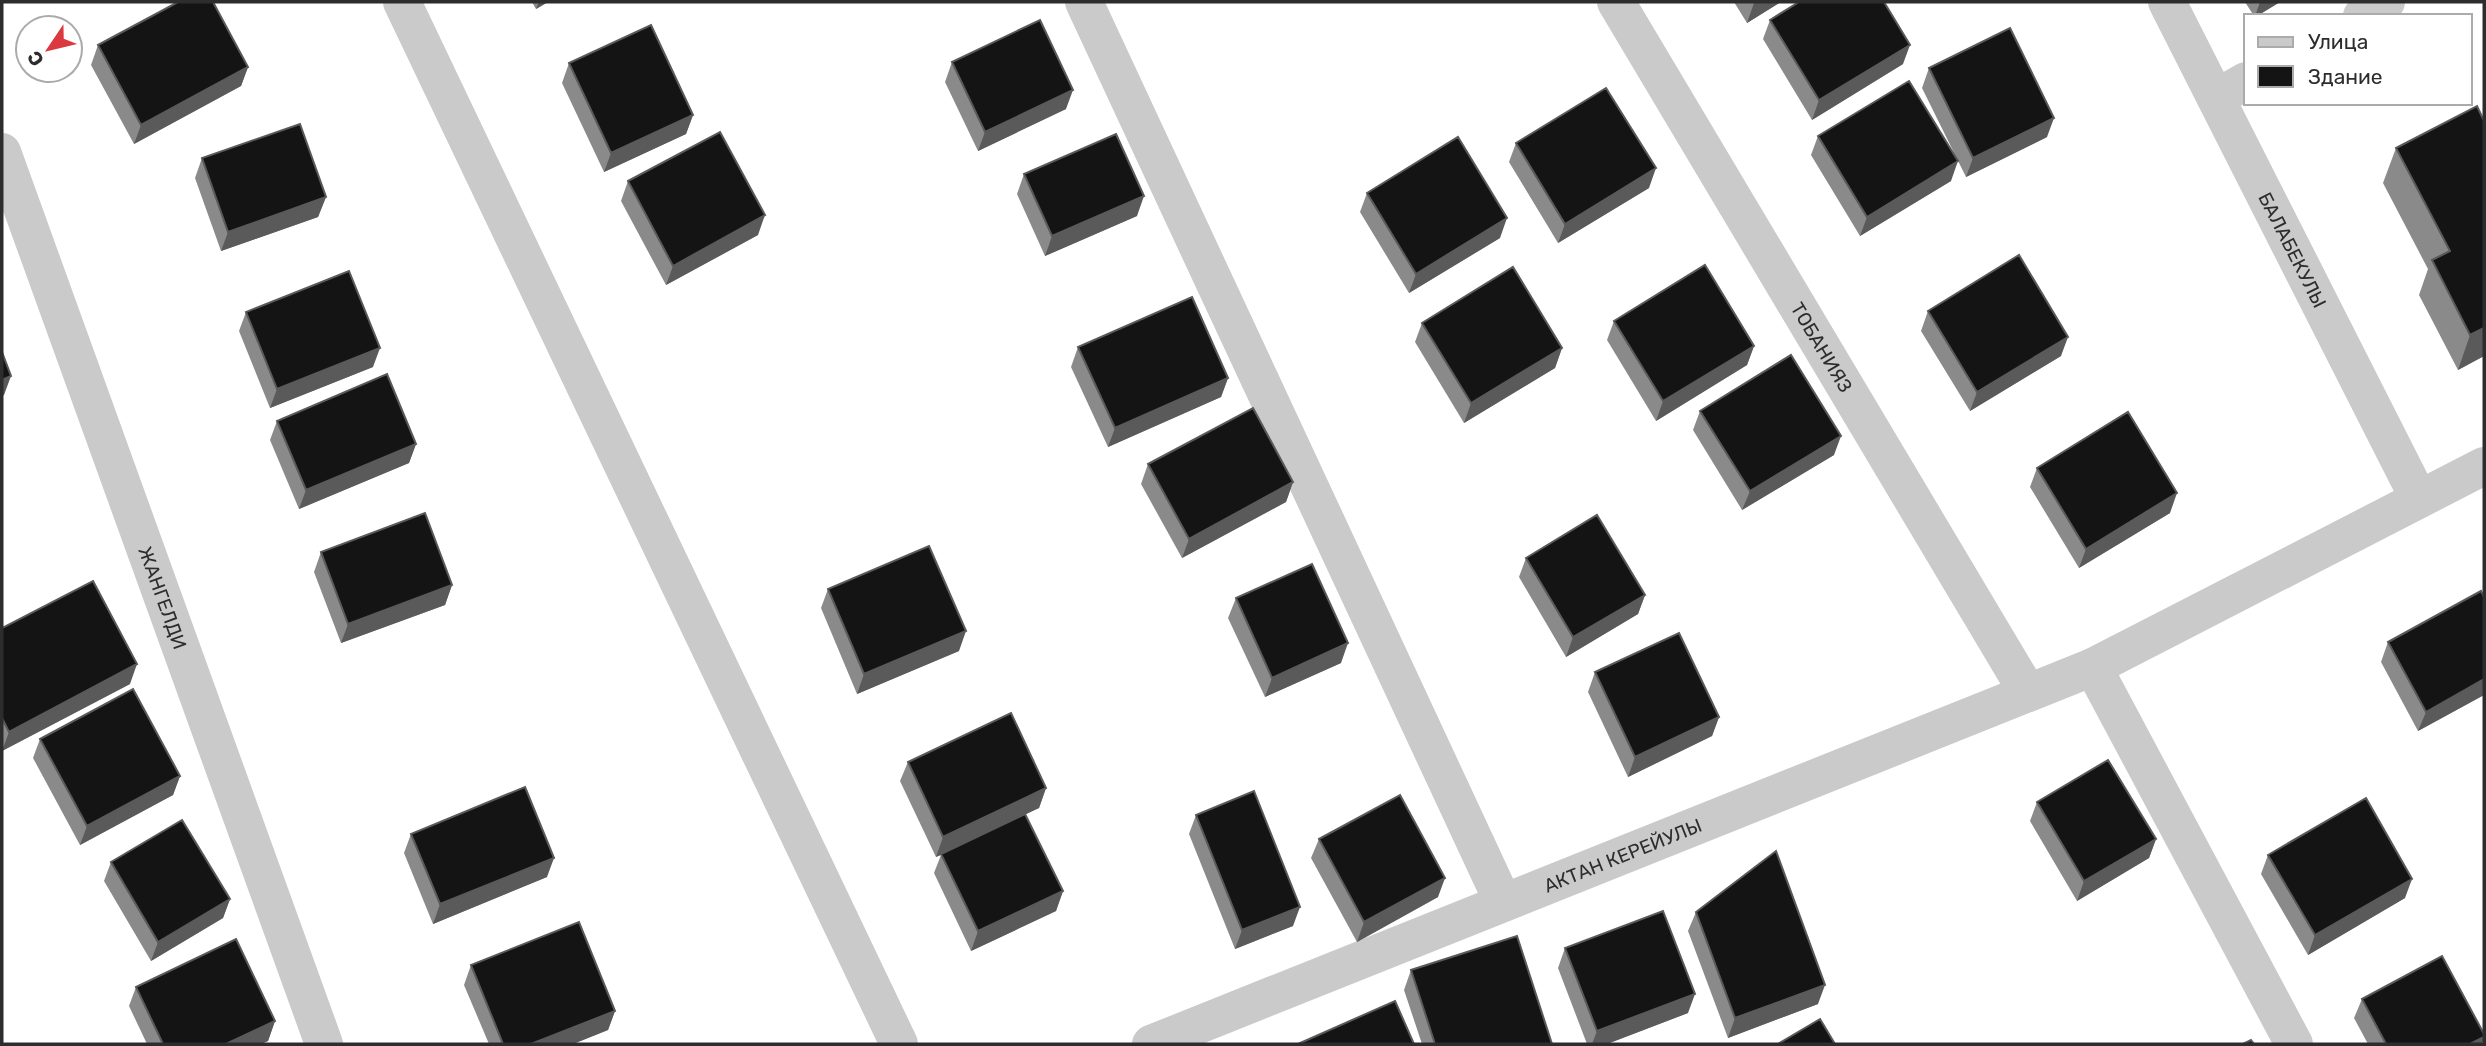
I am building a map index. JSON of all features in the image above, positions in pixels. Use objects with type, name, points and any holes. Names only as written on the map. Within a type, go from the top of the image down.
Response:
[{"type":"street","points":[[402,2],[899,1044]]},
{"type":"street","points":[[1084,2],[1503,902]]},
{"type":"street","name":"ТОБАНИЯЗ","points":[[1616,2],[2028,693]]},
{"type":"street","name":"БАЛАБЕКУЛЫ","points":[[2167,2],[2231,90],[2419,499]]},
{"type":"street","points":[[2365,14],[2386,2]]},
{"type":"street","name":"ЖАНГЕЛДИ","points":[[2,152],[324,1044]]},
{"type":"street","name":"АКТАН КЕРЕЙУЛЫ","points":[[1151,1044],[2093,667],[2484,466]]},
{"type":"street","points":[[2093,667],[2294,1044]]},
{"type":"building","points":[[178,2],[213,2],[248,67],[141,125],[98,45]]},
{"type":"building","points":[[1799,2],[1884,2],[1910,45],[1819,100],[1770,20]]},
{"type":"building","points":[[1040,20],[1073,90],[985,132],[952,62]]},
{"type":"building","points":[[651,25],[693,115],[611,153],[569,63]]},
{"type":"building","points":[[2010,28],[2054,118],[1973,158],[1929,68]]},
{"type":"building","points":[[1909,81],[1958,161],[1867,217],[1818,136]]},
{"type":"building","points":[[1606,88],[1656,168],[1565,224],[1516,143]]},
{"type":"building","points":[[2477,106],[2484,121],[2484,328],[2470,335],[2432,260],[2450,251],[2396,148]]},
{"type":"building","points":[[300,124],[326,197],[228,232],[202,158]]},
{"type":"building","points":[[720,132],[765,215],[673,266],[628,181]]},
{"type":"building","points":[[1116,134],[1144,196],[1052,236],[1024,174]]},
{"type":"building","points":[[1458,137],[1507,218],[1416,274],[1367,193]]},
{"type":"building","points":[[2019,255],[2068,337],[1977,392],[1928,311]]},
{"type":"building","points":[[1705,265],[1754,346],[1663,401],[1614,321]]},
{"type":"building","points":[[1513,267],[1562,348],[1471,403],[1422,323]]},
{"type":"building","points":[[349,271],[380,348],[277,389],[246,312]]},
{"type":"building","points":[[1192,297],[1228,378],[1115,428],[1078,347]]},
{"type":"building","points":[[2,352],[11,376],[2,380]]},
{"type":"building","points":[[1791,355],[1841,436],[1750,491],[1700,411]]},
{"type":"building","points":[[387,374],[416,444],[306,490],[277,421]]},
{"type":"building","points":[[1253,408],[1293,482],[1189,539],[1148,464]]},
{"type":"building","points":[[2128,412],[2177,493],[2086,549],[2037,468]]},
{"type":"building","points":[[425,513],[452,585],[348,624],[321,552]]},
{"type":"building","points":[[1597,515],[1645,595],[1573,637],[1526,558]]},
{"type":"building","points":[[929,546],[966,631],[864,674],[828,589]]},
{"type":"building","points":[[1312,564],[1348,643],[1272,678],[1236,598]]},
{"type":"building","points":[[93,581],[137,664],[9,732],[2,718],[2,628]]},
{"type":"building","points":[[2481,591],[2484,597],[2484,679],[2426,712],[2388,642]]},
{"type":"building","points":[[1679,633],[1719,717],[1635,757],[1595,672]]},
{"type":"building","points":[[133,689],[180,776],[87,826],[40,739]]},
{"type":"building","points":[[1011,713],[1046,788],[943,837],[908,762]]},
{"type":"building","points":[[2108,760],[2156,839],[2084,881],[2037,802]]},
{"type":"building","points":[[525,787],[554,858],[440,904],[411,834]]},
{"type":"building","points":[[1254,791],[1300,907],[1242,930],[1196,815]]},
{"type":"building","points":[[1400,795],[1445,878],[1364,922],[1319,839]]},
{"type":"building","points":[[2366,798],[2412,879],[2315,935],[2268,855]]},
{"type":"building","points":[[1025,814],[1063,891],[978,931],[941,854]]},
{"type":"building","points":[[182,820],[230,899],[158,942],[111,862]]},
{"type":"building","points":[[1776,851],[1825,985],[1735,1018],[1696,912]]},
{"type":"building","points":[[1663,911],[1695,994],[1597,1031],[1565,948]]},
{"type":"building","points":[[579,922],[615,1011],[531,1044],[503,1044],[471,965]]},
{"type":"building","points":[[1517,936],[1552,1044],[1435,1044],[1411,970]]},
{"type":"building","points":[[236,939],[275,1021],[226,1044],[163,1044],[136,987]]},
{"type":"building","points":[[2442,956],[2484,1037],[2470,1044],[2386,1044],[2362,999]]},
{"type":"building","points":[[1395,1001],[1414,1044],[1298,1044]]},
{"type":"building","points":[[1820,1019],[1835,1044],[1778,1044]]}]
